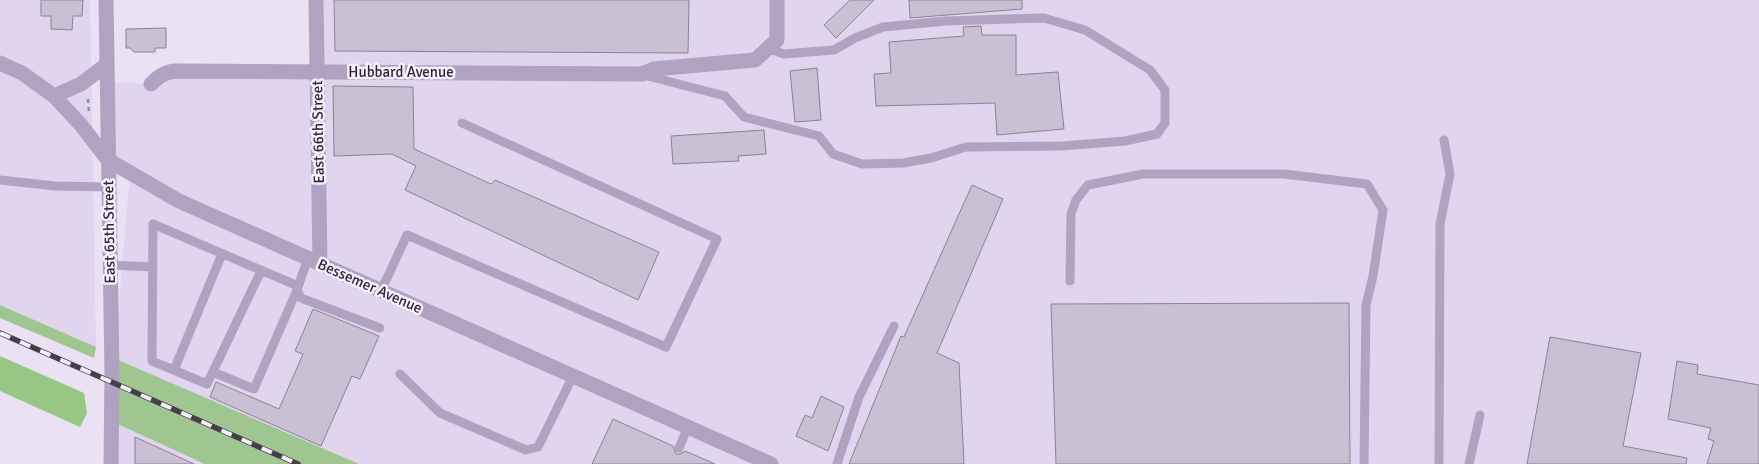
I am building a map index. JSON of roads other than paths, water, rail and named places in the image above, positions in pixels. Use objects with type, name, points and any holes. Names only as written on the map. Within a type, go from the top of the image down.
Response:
[{"type":"street","name":"East 65th Street","points":[[106,0],[111,464]]},
{"type":"street","name":"East 66th Street","points":[[314,261],[316,0]]},
{"type":"street","points":[[767,48],[777,40],[778,0]]},
{"type":"street","name":"Hubbard Avenue","points":[[151,84],[168,72],[648,71],[754,60],[767,48]]},
{"type":"street","name":"Bessemer Avenue","points":[[0,63],[22,73],[54,96],[81,125],[108,160],[179,201],[771,464]]},
{"type":"street","points":[[54,96],[81,84],[106,65]]},
{"type":"lane","points":[[648,71],[725,96],[744,117],[819,136],[833,154],[862,164],[903,162],[931,158],[966,148],[1062,146],[1125,140],[1157,134],[1165,123],[1165,90],[1150,70],[1085,30],[1044,18],[946,21],[883,27],[855,38],[834,50],[784,54],[767,48]]},
{"type":"lane","points":[[381,291],[407,235],[666,347],[717,239],[462,123]]},
{"type":"lane","points":[[1438,464],[1440,224],[1450,174],[1444,140]]},
{"type":"lane","points":[[1070,281],[1071,214],[1076,200],[1088,185],[1143,174],[1284,174],[1367,184],[1383,210],[1373,276],[1366,305],[1364,464]]},
{"type":"lane","points":[[0,180],[55,186],[108,187]]},
{"type":"lane","points":[[261,271],[207,384],[152,361],[153,224],[261,271],[297,288],[301,298],[380,328]]},
{"type":"lane","points":[[174,370],[222,254]]},
{"type":"lane","points":[[213,372],[254,390],[297,288],[314,261]]},
{"type":"lane","points":[[110,265],[153,267]]},
{"type":"lane","points":[[837,464],[858,397],[894,326]]},
{"type":"lane","points":[[400,374],[440,413],[526,450],[538,447],[572,376]]},
{"type":"lane","points":[[1469,464],[1480,415]]},
{"type":"lane","points":[[679,448],[688,427]]},
{"type":"railway","points":[[0,333],[298,464]]}]
